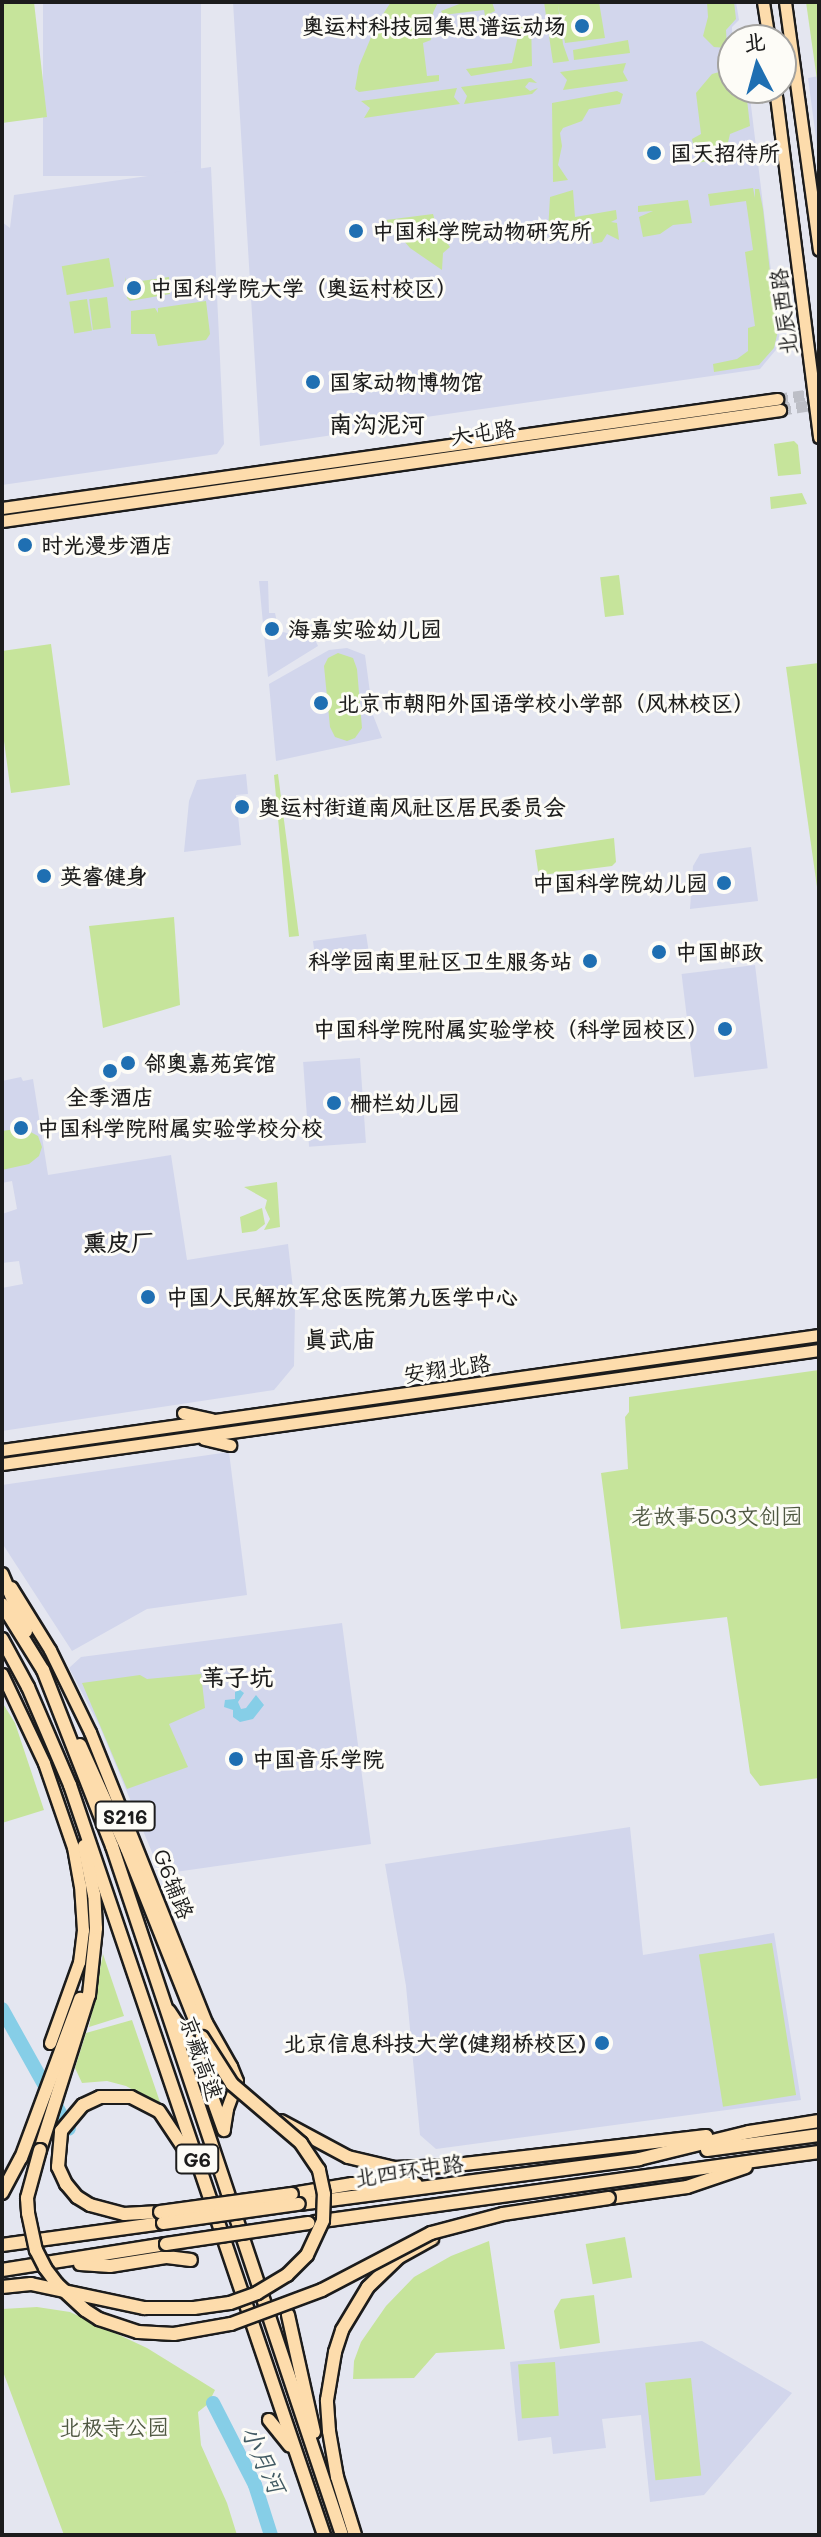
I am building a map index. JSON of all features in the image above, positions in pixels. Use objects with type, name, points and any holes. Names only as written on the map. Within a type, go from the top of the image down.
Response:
[{"type":"highway","points":[[2,1574],[43,1670]]},
{"type":"highway","name":"京藏高速","points":[[2,1604],[43,1670],[112,1846],[342,2535]]},
{"type":"highway","name":"京藏高速","points":[[2,1639],[70,1785],[324,2534]]},
{"type":"highway","points":[[2,1657],[51,1739]]},
{"type":"highway","points":[[2,2287],[31,2284],[159,2309],[230,2303],[272,2286],[299,2264],[314,2243],[323,2220],[324,2194],[319,2170],[309,2153],[232,2084],[202,2037],[93,1767],[62,1713]]},
{"type":"highway","points":[[70,1785],[94,1895],[94,1962],[79,2032],[27,2198],[31,2231],[45,2268],[72,2300],[99,2319],[118,2327],[157,2333],[231,2324],[322,2290],[431,2233],[503,2214],[687,2187],[775,2158]]},
{"type":"highway","points":[[2,2193],[21,2158],[94,1962]]},
{"type":"highway","points":[[162,2002],[196,2052],[224,2130]]},
{"type":"highway","points":[[207,2186],[159,2111],[131,2097],[100,2097],[71,2116],[61,2131],[57,2148],[58,2167],[66,2184],[90,2205],[139,2214],[296,2199]]},
{"type":"highway","points":[[261,2110],[326,2148],[370,2164],[394,2168],[447,2166],[749,2132]]},
{"type":"highway","name":"北四环中路","points":[[2,2245],[163,2223],[296,2199],[447,2185],[639,2159],[749,2132],[819,2121]]},
{"type":"highway","points":[[639,2159],[819,2135]]},
{"type":"highway","name":"北四环中路","points":[[2,2270],[308,2223],[819,2152]]},
{"type":"highway","points":[[355,2535],[337,2477],[327,2400],[342,2330],[368,2287],[399,2257],[427,2241],[503,2214]]},
{"type":"highway","points":[[57,2263],[110,2266],[167,2257],[191,2260]]},
{"type":"highway","points":[[288,2315],[329,2497]]},
{"type":"highway","points":[[269,2420],[295,2452]]},
{"type":"main road","points":[[763,2],[766,24]]},
{"type":"main road","points":[[785,2],[819,250]]},
{"type":"main road","name":"北辰西路","points":[[777,104],[819,437]]},
{"type":"main road","name":"大屯路","points":[[2,508],[778,404],[237,488],[2,521]]},
{"type":"main road","points":[[237,488],[241,475]]},
{"type":"main road","name":"安翔北路","points":[[2,1450],[819,1335]]},
{"type":"main road","name":"安翔北路","points":[[2,1464],[819,1350]]},
{"type":"main road","points":[[183,1413],[220,1420]]},
{"type":"main road","points":[[196,1438],[230,1445]]},
{"type":"main road","name":"G6辅路","points":[[2,1574],[50,1650],[90,1732],[206,2022],[237,2081],[227,2109],[224,2130]]},
{"type":"main road","name":"S216","points":[[2,1674],[44,1763],[73,1847],[80,1885],[83,1930],[79,1962],[50,2043]]},
{"type":"shaded area","points":[[43,2],[201,2],[201,176],[43,176]]},
{"type":"shaded area","points":[[233,2],[736,2],[739,20],[735,24],[717,24],[717,104],[751,104],[780,345],[760,369],[405,420],[366,430],[260,446]]},
{"type":"shaded area","points":[[819,76],[819,161],[808,78]]},
{"type":"shaded area","name":"中国科学院大学（奥运村校区）","points":[[211,167],[224,444],[217,454],[2,485],[2,222],[10,228],[14,195]]},
{"type":"shaded area","name":"海嘉实验幼儿园","points":[[259,581],[268,581],[269,613],[275,613],[279,631],[291,634],[292,640],[312,633],[318,646],[268,677]]},
{"type":"shaded area","name":"北京市朝阳外国语学校小学部（风林校区）","points":[[347,648],[365,655],[373,715],[382,738],[276,761],[269,684],[329,650]]},
{"type":"shaded area","points":[[246,774],[248,794],[236,795],[241,845],[184,852],[189,801],[197,780]]},
{"type":"shaded area","name":"中国科学院幼儿园","points":[[751,847],[758,901],[690,909],[693,866],[700,854]]},
{"type":"shaded area","points":[[366,934],[369,953],[316,965],[313,941]]},
{"type":"shaded area","name":"中国科学院附属实验学校（科学园校区）","points":[[755,965],[768,1068],[694,1077],[682,974]]},
{"type":"shaded area","name":"栅栏幼儿园","points":[[360,1058],[366,1143],[309,1147],[303,1062]]},
{"type":"shaded area","name":"中国人民解放军总医院第九医学中心","points":[[21,1077],[23,1081],[33,1079],[48,1175],[171,1155],[187,1260],[288,1244],[295,1306],[294,1366],[274,1390],[2,1431],[2,1288],[23,1284],[19,1261],[2,1263],[2,1214],[17,1209],[12,1181],[2,1183],[2,1081]]},
{"type":"shaded area","points":[[229,1452],[247,1595],[147,1609],[72,1651],[2,1543],[2,1485]]},
{"type":"shaded area","name":"中国音乐学院","points":[[342,1623],[371,1844],[161,1874],[100,1727],[69,1668],[81,1657]]},
{"type":"shaded area","name":"北京信息科技大学(健翔桥校区)","points":[[630,1827],[643,1955],[774,1933],[801,2100],[436,2149],[420,2135],[406,1986],[385,1864]]},
{"type":"shaded area","points":[[702,2341],[792,2393],[704,2495],[650,2502],[641,2415],[602,2419],[606,2448],[553,2454],[551,2437],[518,2441],[510,2362]]},
{"type":"green space","points":[[2,2],[34,2],[47,117],[2,123]]},
{"type":"green space","points":[[391,2],[438,2],[433,13],[431,40],[423,43],[427,76],[439,75],[439,81],[359,92],[355,89],[359,66],[377,23]]},
{"type":"green space","points":[[492,2],[495,11],[485,16],[484,10],[443,15],[441,11],[462,3]]},
{"type":"green space","name":"奥运村科技园集思谱运动场","points":[[544,2],[599,2],[605,38],[565,43],[558,5],[563,44],[569,61],[553,63]]},
{"type":"green space","points":[[707,2],[734,2],[736,19],[731,24],[717,24],[717,47],[703,36],[708,17]]},
{"type":"green space","points":[[806,2],[819,2],[819,94]]},
{"type":"green space","points":[[531,19],[532,66],[471,76],[466,69],[512,63],[518,36],[516,21]]},
{"type":"green space","points":[[628,40],[630,53],[574,60],[573,50]]},
{"type":"green space","points":[[626,63],[623,72],[628,81],[563,90],[567,80],[560,72]]},
{"type":"green space","points":[[717,73],[717,104],[747,104],[750,126],[730,134],[725,155],[720,159],[697,163],[692,139],[701,134],[696,93],[712,74]]},
{"type":"green space","points":[[531,78],[537,83],[529,82],[525,87],[530,91],[538,88],[532,94],[464,104],[467,96],[461,87]]},
{"type":"green space","points":[[457,88],[454,97],[460,104],[364,118],[370,108],[361,101]]},
{"type":"green space","points":[[617,91],[623,94],[620,104],[589,109],[582,121],[563,128],[558,165],[568,180],[553,182],[552,103]]},
{"type":"green space","points":[[753,188],[755,198],[755,189],[759,189],[763,209],[777,335],[774,348],[759,365],[714,372],[713,364],[737,359],[748,351],[748,328],[755,326],[745,252],[753,250],[746,201],[710,206],[708,194]]},
{"type":"green space","points":[[573,190],[575,217],[616,210],[617,219],[611,222],[617,223],[619,240],[607,234],[602,242],[593,244],[589,223],[548,231],[550,197]]},
{"type":"green space","points":[[688,200],[692,223],[673,225],[660,234],[643,237],[639,217],[653,211],[638,212],[638,206]]},
{"type":"green space","points":[[433,214],[437,228],[450,247],[443,253],[442,270],[410,248],[386,220]]},
{"type":"green space","points":[[109,258],[114,287],[67,295],[62,266]]},
{"type":"green space","points":[[125,277],[127,283],[169,277],[170,294],[130,301]]},
{"type":"green space","points":[[107,297],[111,328],[93,330],[89,299]]},
{"type":"green space","points":[[87,299],[92,331],[74,333],[69,302]]},
{"type":"green space","points":[[206,301],[210,334],[206,340],[158,346],[155,334],[131,334],[131,311],[155,308],[158,313],[158,308]]},
{"type":"green space","points":[[794,441],[798,445],[801,474],[778,476],[774,444]]},
{"type":"green space","points":[[802,493],[807,504],[771,509],[770,497]]},
{"type":"green space","points":[[619,575],[624,615],[605,617],[600,577]]},
{"type":"green space","points":[[51,644],[70,785],[11,793],[2,726],[2,651]]},
{"type":"green space","points":[[338,653],[353,658],[357,669],[362,728],[355,738],[347,741],[335,737],[330,727],[324,666],[328,658]]},
{"type":"green space","points":[[819,663],[819,894],[818,894],[786,667]]},
{"type":"green space","points":[[278,774],[299,936],[289,937],[274,775]]},
{"type":"green space","points":[[614,838],[616,862],[612,866],[542,875],[538,871],[535,850]]},
{"type":"green space","points":[[174,917],[180,1005],[103,1028],[89,926]]},
{"type":"green space","points":[[23,1128],[38,1136],[42,1147],[39,1156],[29,1164],[2,1170],[2,1131]]},
{"type":"green space","points":[[277,1182],[280,1227],[264,1230],[270,1219],[265,1208],[267,1200],[244,1187]]},
{"type":"green space","points":[[262,1208],[265,1224],[256,1231],[242,1233],[240,1217]]},
{"type":"green space","name":"老故事503文创园","points":[[819,1370],[819,1778],[760,1786],[750,1773],[727,1617],[621,1629],[601,1473],[628,1469],[625,1417],[629,1412],[629,1397]]},
{"type":"green space","points":[[201,1674],[205,1708],[169,1724],[188,1767],[127,1789],[82,1683],[140,1675],[147,1679]]},
{"type":"green space","points":[[2,1702],[15,1723],[44,1810],[2,1823]]},
{"type":"green space","points":[[772,1943],[796,2095],[723,2107],[699,1955]]},
{"type":"green space","points":[[103,1954],[124,2016],[89,2027]]},
{"type":"green space","points":[[132,2020],[161,2105],[126,2086],[107,2081],[82,2083],[75,2068],[86,2033]]},
{"type":"green space","points":[[625,2237],[632,2277],[593,2284],[586,2244]]},
{"type":"green space","points":[[489,2241],[505,2349],[436,2353],[414,2378],[353,2379],[354,2361],[361,2342],[386,2306],[414,2277],[451,2256]]},
{"type":"green space","points":[[594,2295],[600,2343],[560,2349],[554,2311],[561,2299]]},
{"type":"green space","name":"北极寺公园","points":[[37,2307],[70,2312],[147,2348],[215,2390],[208,2404],[198,2412],[201,2445],[227,2503],[237,2535],[64,2535],[2,2369],[2,2309]]},
{"type":"green space","points":[[555,2362],[559,2416],[522,2418],[518,2365]]},
{"type":"green space","points":[[691,2378],[701,2475],[655,2480],[645,2383]]},
{"type":"water","points":[[240,1690],[244,1693],[238,1702],[241,1709],[246,1708],[256,1695],[264,1705],[253,1719],[240,1722],[233,1717],[233,1710],[224,1707],[225,1700],[235,1699],[235,1692]]},
{"type":"waterway","name":"小月河","points":[[2,2009],[69,2129]]},
{"type":"waterway","name":"小月河","points":[[213,2403],[255,2485],[271,2535]]},
{"type":"tunnel","points":[[777,399],[819,393]]},
{"type":"tunnel","points":[[780,410],[819,404]]},
{"type":"place","name":"奥运村科技园集思谱运动场","points":[[582,26]]},
{"type":"place","name":"国天招待所","points":[[654,153]]},
{"type":"place","name":"中国科学院动物研究所","points":[[356,231]]},
{"type":"place","name":"中国科学院大学（奥运村校区）","points":[[134,288]]},
{"type":"place","name":"国家动物博物馆","points":[[313,382]]},
{"type":"place","name":"时光漫步酒店","points":[[25,545]]},
{"type":"place","name":"海嘉实验幼儿园","points":[[272,629]]},
{"type":"place","name":"北京市朝阳外国语学校小学部（风林校区）","points":[[321,703]]},
{"type":"place","name":"奥运村街道南风社区居民委员会","points":[[242,807]]},
{"type":"place","name":"英睿健身","points":[[44,876]]},
{"type":"place","name":"中国科学院幼儿园","points":[[724,883]]},
{"type":"place","name":"中国邮政","points":[[659,952]]},
{"type":"place","name":"科学园南里社区卫生服务站","points":[[590,961]]},
{"type":"place","name":"中国科学院附属实验学校（科学园校区）","points":[[725,1029]]},
{"type":"place","name":"邻奥嘉苑宾馆","points":[[128,1063]]},
{"type":"place","name":"全季酒店","points":[[110,1071]]},
{"type":"place","name":"栅栏幼儿园","points":[[334,1103]]},
{"type":"place","name":"中国科学院附属实验学校分校","points":[[21,1128]]},
{"type":"place","name":"中国人民解放军总医院第九医学中心","points":[[148,1297]]},
{"type":"place","name":"中国音乐学院","points":[[236,1759]]},
{"type":"place","name":"北京信息科技大学(健翔桥校区)","points":[[602,2043]]},
{"type":"district","name":"南沟泥河","points":[[377,424]]},
{"type":"district","name":"熏皮厂","points":[[119,1242]]},
{"type":"district","name":"真武庙","points":[[340,1339]]},
{"type":"district","name":"苇子坑","points":[[237,1677]]}]
